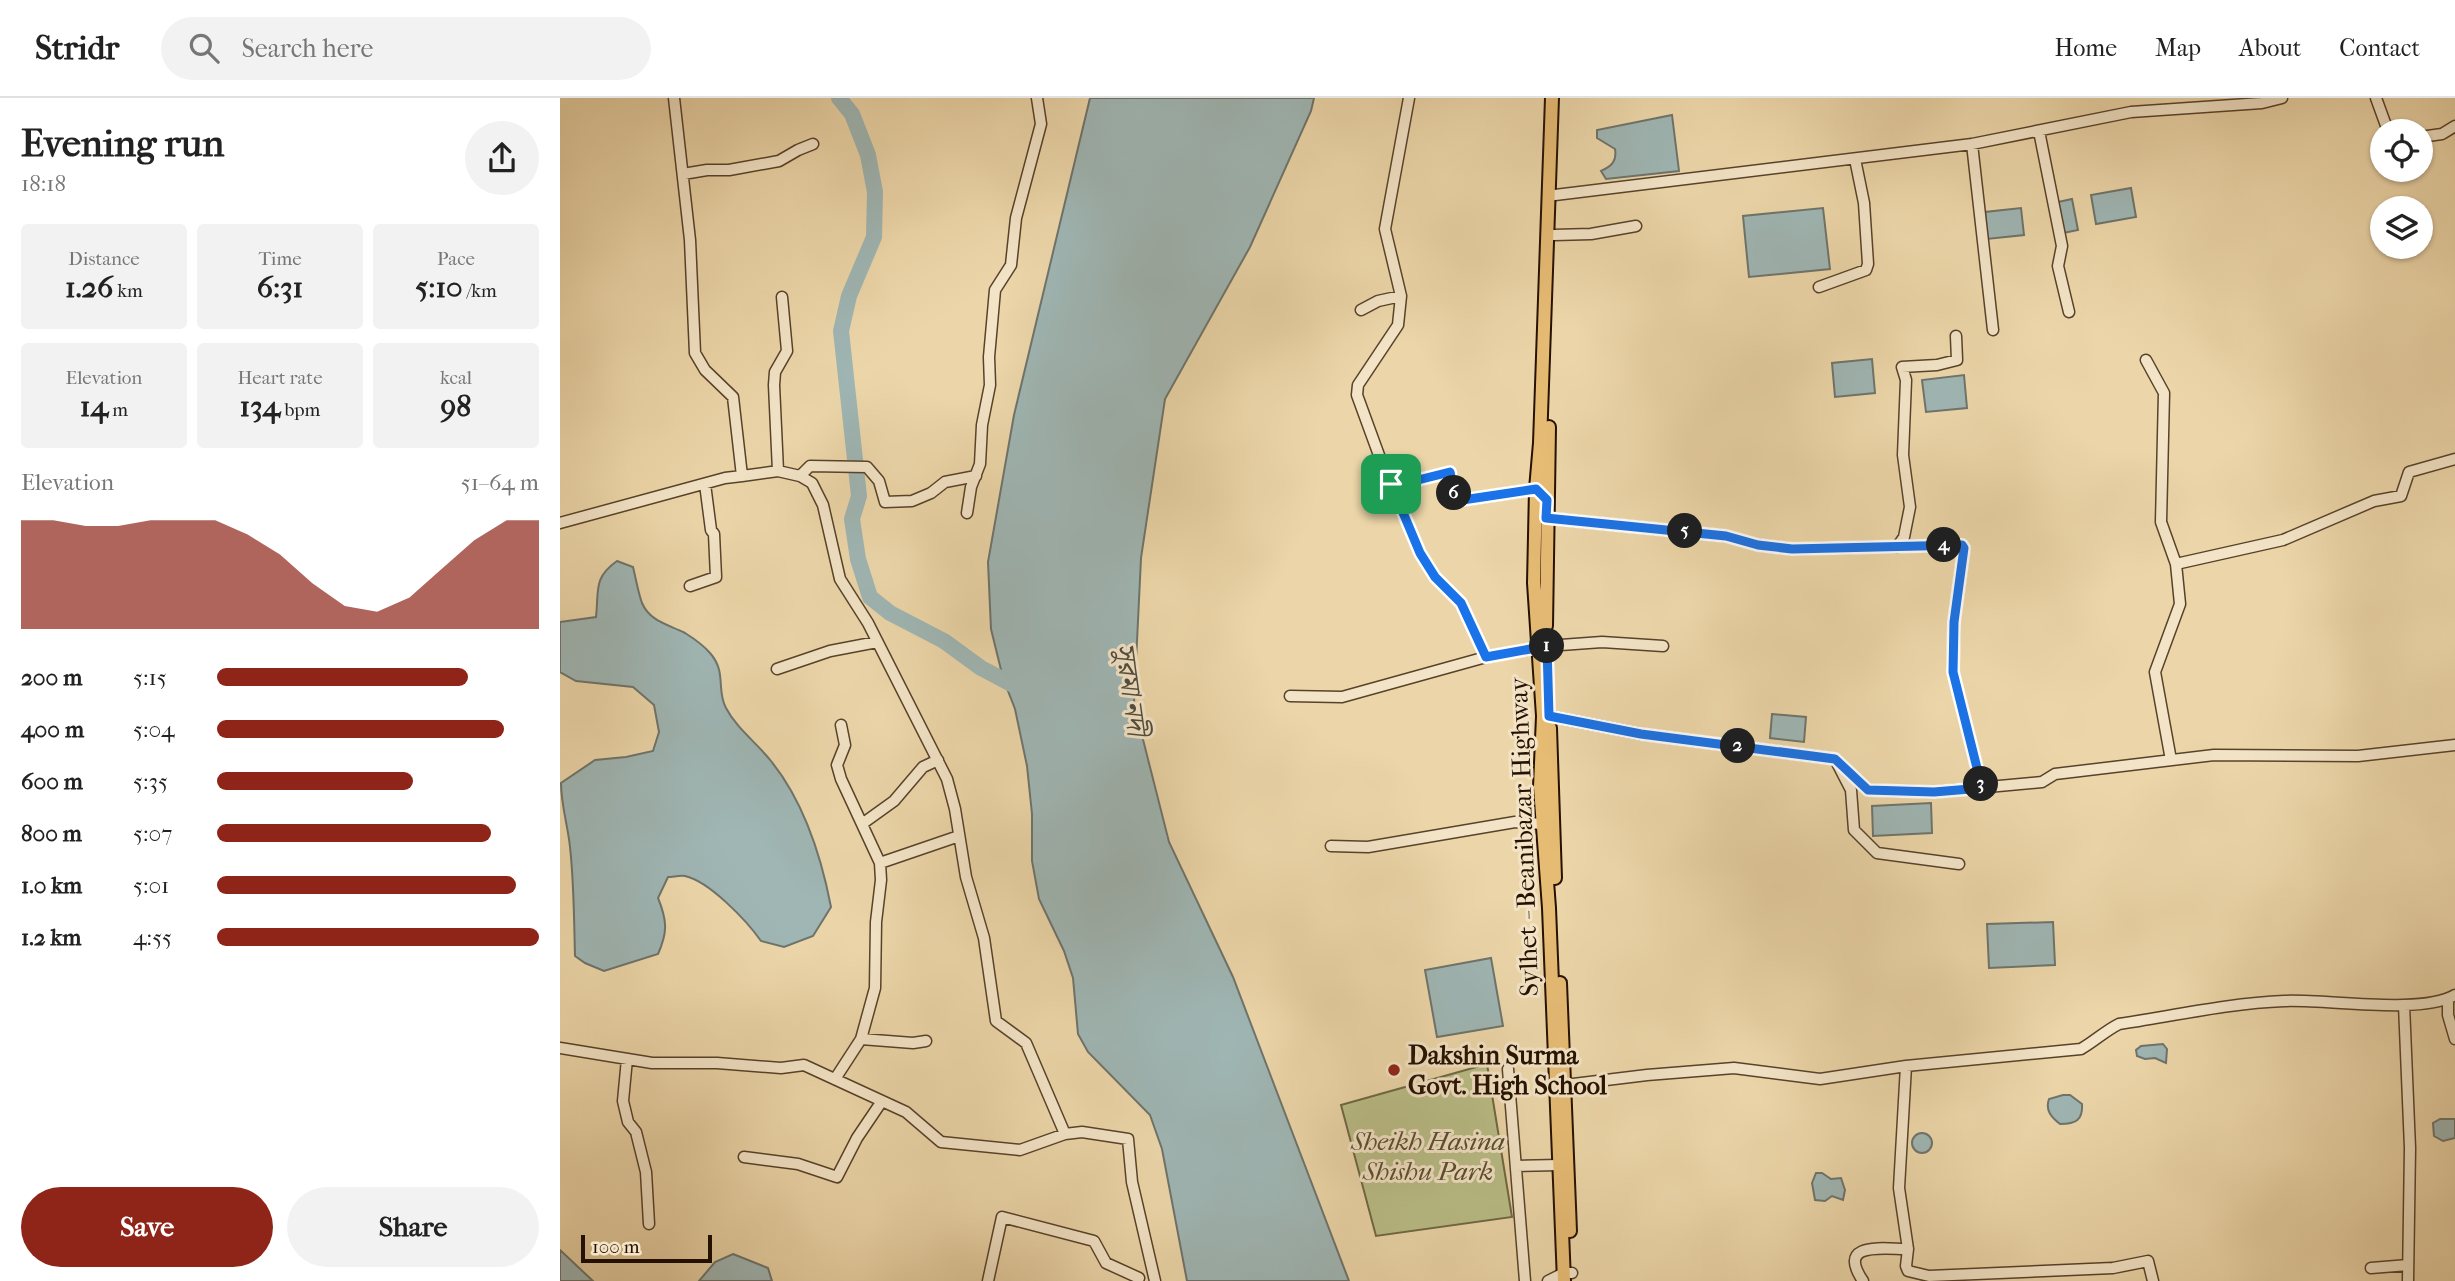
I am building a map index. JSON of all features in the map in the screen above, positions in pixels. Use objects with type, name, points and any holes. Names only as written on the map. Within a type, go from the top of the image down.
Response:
[{"type":"main road","name":"Sylhet - Beanibazar Highway","points":[[1552,98],[1540,443],[1536,489],[1535,583],[1544,647],[1549,716],[1565,1085],[1568,1277]]},
{"type":"main road","name":"Sylhet - Beanibazar Highway","points":[[1560,98],[1555,195],[1540,787],[1549,908],[1559,1165],[1568,1277]]},
{"type":"street","points":[[674,98],[690,240],[695,353],[705,369],[733,397],[742,476]]},
{"type":"street","points":[[967,513],[980,464],[982,425],[990,385],[989,357],[995,290],[1012,265],[1016,218],[1041,124],[1037,98]]},
{"type":"street","points":[[1409,98],[1385,229],[1401,296],[1398,325],[1357,390],[1391,484],[1420,553],[1435,577],[1461,603],[1486,657]]},
{"type":"street","points":[[1555,195],[1972,144],[2131,113],[2262,103],[2282,98]]},
{"type":"street","points":[[2376,98],[2384,119]]},
{"type":"street","points":[[2433,135],[2442,134],[2455,126]]},
{"type":"street","points":[[2039,131],[2062,246],[2058,266],[2069,312]]},
{"type":"street","points":[[682,174],[729,170],[779,161],[813,144]]},
{"type":"street","points":[[1972,144],[1993,330]]},
{"type":"street","points":[[1819,287],[1866,270],[1868,264],[1864,203],[1855,159]]},
{"type":"street","points":[[1554,235],[1591,234],[1636,226]]},
{"type":"street","points":[[1361,310],[1378,301],[1401,296]]},
{"type":"street","points":[[778,471],[774,384],[775,372],[787,351],[782,297]]},
{"type":"street","points":[[1897,547],[1904,537],[1910,507],[1903,455],[1906,380],[1902,367],[1937,365],[1957,360],[1956,337]]},
{"type":"street","points":[[2146,360],[2164,393],[2161,522],[2176,564],[2180,604],[2155,672],[2171,760]]},
{"type":"street","points":[[2176,564],[2283,540],[2374,501],[2401,496],[2409,472],[2455,459]]},
{"type":"street","points":[[800,476],[810,466],[867,467],[879,481],[885,502],[912,501],[931,493],[945,482],[975,475]]},
{"type":"street","points":[[560,523],[742,476],[778,471],[800,476],[812,483],[822,505],[840,579],[869,623],[947,779],[966,877],[984,937],[996,1021],[1026,1043],[1065,1134]]},
{"type":"street","points":[[1391,484],[1450,472],[1456,501],[1536,489],[1547,500]]},
{"type":"street","points":[[690,586],[716,578],[714,534],[711,530],[705,484]]},
{"type":"street","points":[[1546,518],[1726,536],[1758,545],[1792,549],[1957,544],[1964,548],[1954,622],[1953,672],[1982,788]]},
{"type":"street","points":[[777,669],[830,651],[877,642]]},
{"type":"street","points":[[1290,696],[1342,697],[1486,657],[1544,647],[1602,642],[1663,646]]},
{"type":"street","points":[[1549,716],[1641,734],[1835,759],[1868,790],[1934,792],[2042,782],[2055,774],[2214,755],[2358,756],[2455,745]]},
{"type":"street","points":[[835,1079],[861,1039],[875,988],[880,863],[837,765],[845,745],[841,724]]},
{"type":"street","points":[[1835,759],[1851,790],[1854,830],[1877,853],[1959,864]]},
{"type":"street","points":[[862,824],[894,801],[923,767],[938,760]]},
{"type":"street","points":[[1331,846],[1368,846],[1515,822],[1543,824]]},
{"type":"street","points":[[880,863],[959,836]]},
{"type":"street","points":[[1565,1085],[1734,1068],[1820,1079],[1906,1066],[2081,1049],[2119,1024],[2284,1001],[2404,1005],[2451,997],[2448,1015],[2455,1039]]},
{"type":"street","points":[[2404,1005],[2410,1148],[2408,1281]]},
{"type":"street","points":[[861,1039],[913,1043],[926,1041]]},
{"type":"street","points":[[560,1048],[652,1063],[717,1063],[781,1068],[804,1065],[906,1112],[941,1142],[1020,1150],[1065,1134],[1082,1132],[1128,1139],[1132,1182],[1155,1281]]},
{"type":"street","points":[[627,1059],[623,1101],[628,1122],[636,1132],[646,1172],[649,1224]]},
{"type":"street","points":[[1906,1066],[1899,1188],[1908,1249],[1908,1271],[1928,1276],[2043,1276],[2148,1261],[2153,1281]]},
{"type":"street","points":[[1508,1069],[1525,1281]]},
{"type":"street","points":[[744,1157],[798,1164],[838,1177],[857,1138],[882,1101]]},
{"type":"street","points":[[1516,1166],[1559,1165]]},
{"type":"street","points":[[988,1281],[1002,1217],[1094,1241],[1106,1263],[1139,1280],[1152,1269]]},
{"type":"street","points":[[1863,1281],[1854,1268],[1854,1260],[1859,1252],[1870,1248],[1908,1249]]},
{"type":"street","points":[[2371,1268],[2408,1265]]},
{"type":"street","points":[[1548,1281],[1568,1277]]},
{"type":"green space","name":"Sheikh Hasina Shishu Park","points":[[1487,1064],[1512,1217],[1376,1236],[1341,1105]]},
{"type":"water","name":"সুরমা নদী","points":[[1090,98],[1314,98],[1311,111],[1250,247],[1165,399],[1141,558],[1134,704],[1169,842],[1233,977],[1349,1281],[1187,1281],[1162,1149],[1150,1115],[1088,1052],[1078,1034],[1073,978],[1064,951],[1039,899],[1032,861],[1032,814],[1027,766],[1015,709],[1003,678],[991,629],[988,562],[1014,415]]},
{"type":"water","points":[[1672,115],[1679,171],[1606,179],[1601,171],[1613,163],[1615,149],[1597,138],[1597,130]]},
{"type":"water","points":[[2131,188],[2136,217],[2096,224],[2091,195]]},
{"type":"water","points":[[2072,199],[2078,230],[2063,233],[2058,202]]},
{"type":"water","points":[[1823,208],[1830,269],[1749,277],[1743,216]]},
{"type":"water","points":[[2021,208],[2024,235],[1987,239],[1985,212]]},
{"type":"water","points":[[1872,359],[1875,393],[1835,397],[1832,363]]},
{"type":"water","points":[[1964,375],[1967,408],[1926,412],[1922,380]]},
{"type":"water","points":[[617,561],[633,567],[642,603],[650,615],[685,633],[710,653],[718,667],[726,708],[771,761],[793,794],[810,830],[831,907],[813,936],[784,947],[761,941],[716,893],[695,879],[679,876],[668,877],[658,898],[665,926],[658,954],[604,971],[575,956],[571,861],[561,783],[595,760],[653,751],[659,732],[654,705],[633,687],[576,681],[560,672],[560,622],[596,617],[601,579]]},
{"type":"water","points":[[1772,714],[1806,717],[1804,742],[1770,738]]},
{"type":"water","points":[[1931,803],[1932,833],[1873,836],[1872,806]]},
{"type":"water","points":[[2053,922],[2055,965],[1989,968],[1987,924]]},
{"type":"water","points":[[1491,958],[1503,1026],[1437,1037],[1425,970]]},
{"type":"water","points":[[2163,1044],[2167,1049],[2166,1063],[2155,1058],[2137,1056],[2136,1050],[2141,1046]]},
{"type":"water","points":[[2070,1095],[2082,1104],[2082,1109],[2077,1120],[2060,1124],[2050,1113],[2048,1103],[2049,1099]]},
{"type":"water","points":[[2440,1119],[2455,1119],[2455,1138],[2443,1141],[2434,1136],[2433,1123]]},
{"type":"water","points":[[1918,1133],[1926,1133],[1932,1143],[1926,1153],[1918,1153],[1912,1147],[1912,1139]]},
{"type":"water","points":[[1816,1173],[1822,1173],[1831,1179],[1841,1178],[1845,1190],[1843,1200],[1832,1196],[1825,1201],[1815,1200],[1812,1183]]},
{"type":"water","points":[[560,1250],[593,1281],[560,1281]]},
{"type":"water","points":[[733,1254],[768,1268],[772,1281],[699,1281],[715,1262]]},
{"type":"waterway","points":[[839,98],[852,114],[868,155],[875,192],[874,237],[849,296],[841,331],[859,496],[852,519],[858,559],[870,597],[890,613],[944,641],[981,668],[1023,690]]},
{"type":"place","name":"Dakshin Surma Govt. High School","points":[[1394,1070]]},
{"type":"route","points":[[1450,472],[1456,501],[1536,489],[1547,500],[1546,518],[1726,536],[1758,545],[1792,549],[1962,545],[1964,548],[1954,622],[1953,672],[1982,788],[1934,792],[1868,790],[1835,759],[1641,734],[1549,716],[1547,646],[1486,657],[1461,603],[1435,577],[1420,553],[1391,484],[1450,472]]}]
